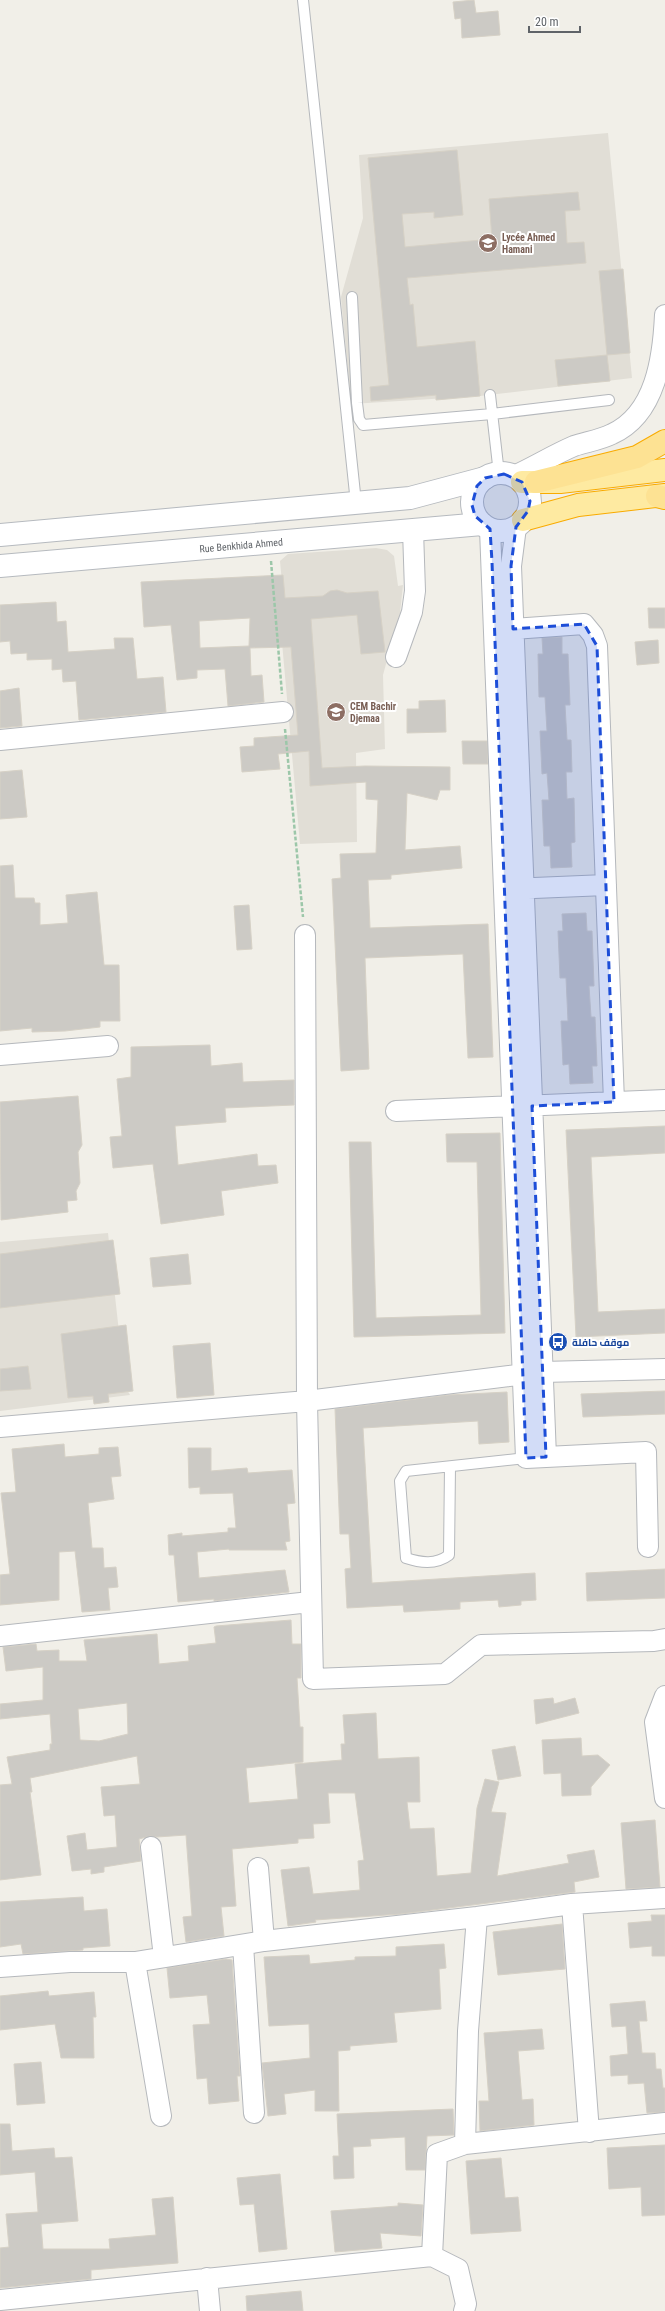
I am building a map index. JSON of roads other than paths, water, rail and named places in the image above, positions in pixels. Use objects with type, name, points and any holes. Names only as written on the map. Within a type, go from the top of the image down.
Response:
[{"type":"highway","points":[[511,479],[637,457],[665,441]]},
{"type":"highway","points":[[511,479],[560,482],[665,470]]},
{"type":"highway","points":[[520,524],[578,506],[662,496]]},
{"type":"main road","points":[[0,535],[410,498],[511,479],[527,491],[530,501],[528,511],[520,524],[500,531],[486,526],[475,516],[472,505],[477,486],[511,479]]},
{"type":"main road","name":"Rue Benkhida Ahmed","points":[[0,566],[413,530],[486,526]]},
{"type":"street","points":[[511,479],[574,446],[613,434],[632,420],[652,390],[663,351],[665,315]]},
{"type":"street","points":[[520,524],[511,566],[546,1456]]},
{"type":"street","points":[[486,526],[526,1458],[646,1452],[648,1547]]},
{"type":"street","points":[[396,657],[412,612],[415,591],[413,530]]},
{"type":"street","points":[[514,629],[584,624],[593,635],[597,646],[614,1102]]},
{"type":"street","points":[[0,740],[284,712]]},
{"type":"street","points":[[502,888],[524,889],[606,885]]},
{"type":"street","points":[[304,935],[307,1401],[310,1602],[313,1679],[445,1674],[481,1645],[665,1639]]},
{"type":"street","points":[[0,1055],[108,1046]]},
{"type":"street","points":[[396,1111],[665,1100]]},
{"type":"street","points":[[0,1427],[307,1401],[542,1372],[665,1369]]},
{"type":"street","points":[[0,1636],[310,1602]]},
{"type":"street","points":[[665,1696],[655,1722],[665,1798]]},
{"type":"street","points":[[151,1847],[164,1957]]},
{"type":"street","points":[[258,1868],[264,1941]]},
{"type":"street","points":[[0,1967],[70,1962],[135,1962],[264,1941],[477,1917],[572,1904],[665,1898]]},
{"type":"street","points":[[572,1904],[589,2132]]},
{"type":"street","points":[[465,2144],[468,2031],[477,1917]]},
{"type":"street","points":[[243,1945],[254,2113]]},
{"type":"street","points":[[135,1962],[161,2116]]},
{"type":"street","points":[[432,2256],[437,2154],[465,2144],[665,2123]]},
{"type":"street","points":[[0,2300],[432,2256],[458,2269],[466,2304],[464,2311]]},
{"type":"street","points":[[207,2278],[210,2311]]},
{"type":"lane","points":[[304,0],[356,503]]},
{"type":"lane","points":[[352,296],[357,403],[359,419],[363,426],[492,414],[609,400]]},
{"type":"lane","points":[[490,395],[492,414],[511,479]]},
{"type":"lane","points":[[450,1466],[449,1555],[440,1562],[418,1562],[406,1558],[400,1481],[406,1471],[450,1466],[526,1458]]},
{"type":"place","name":"Lycée Ahmed Hamani","points":[[488,243]]},
{"type":"place","name":"CEM Bachir Djemaa","points":[[336,712]]},
{"type":"place","name":"موقف حافلة","points":[[558,1342]]}]
